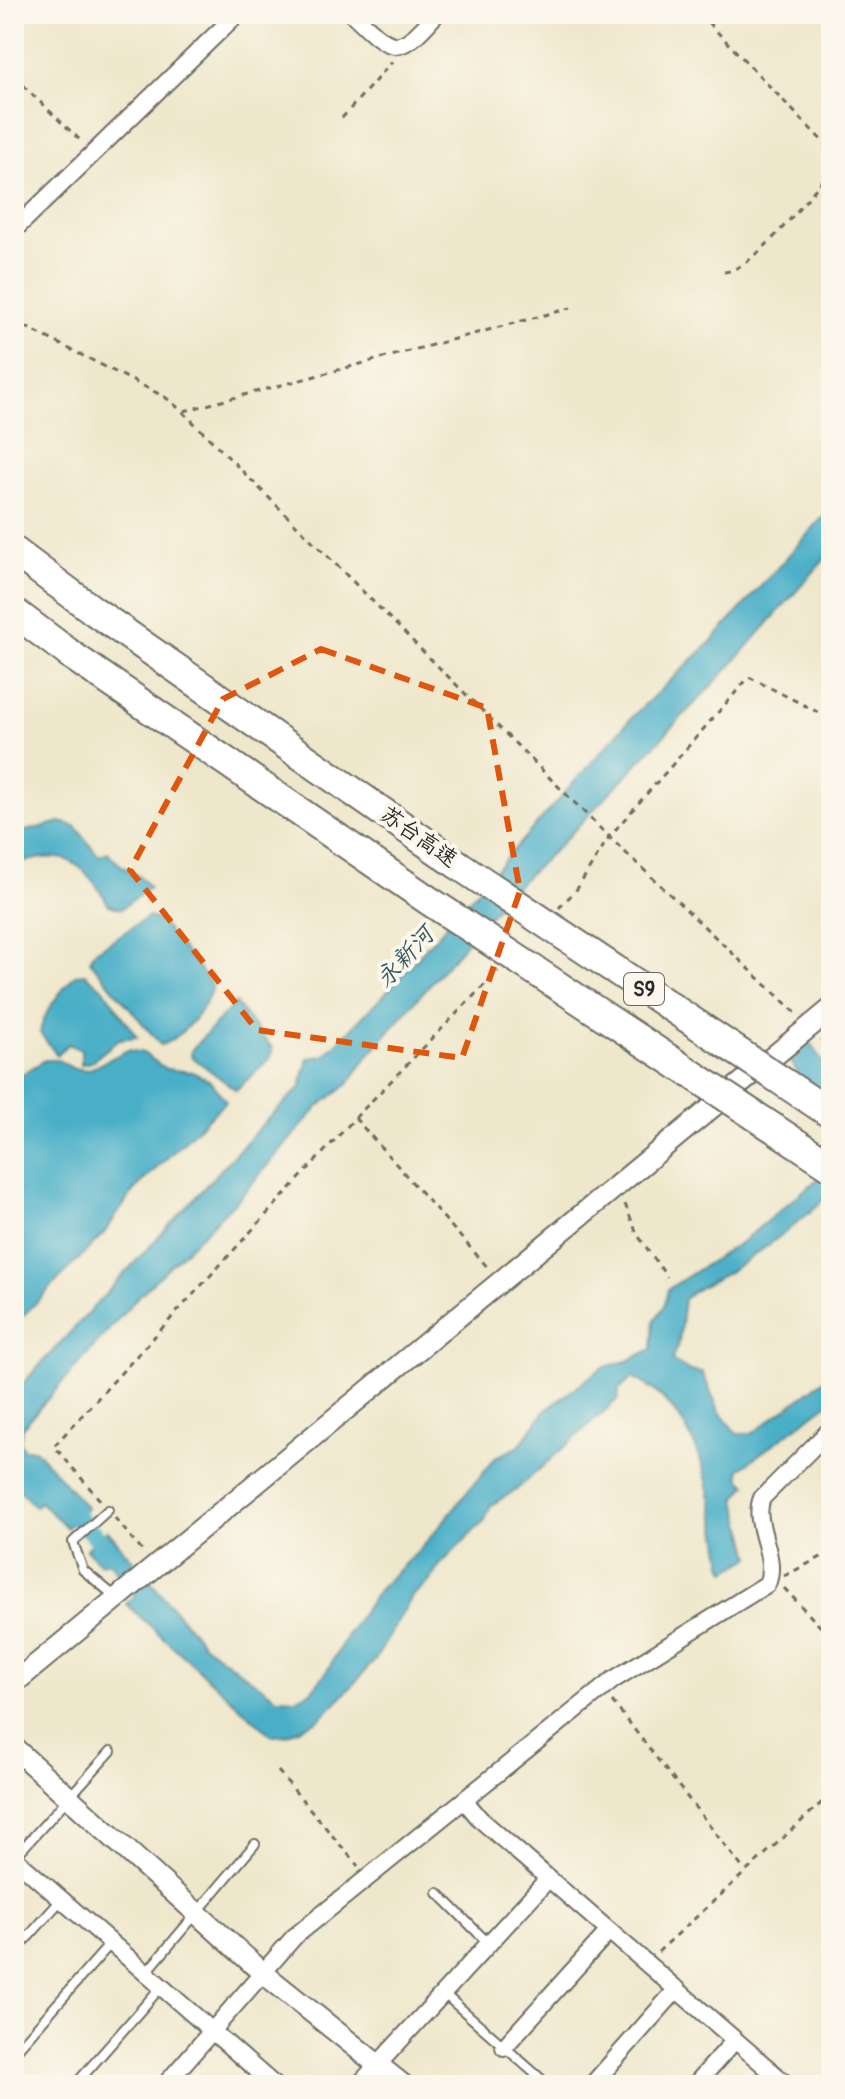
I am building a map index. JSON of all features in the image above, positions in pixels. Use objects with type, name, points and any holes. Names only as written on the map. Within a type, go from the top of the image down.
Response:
[{"type":"highway","name":"苏台高速","points":[[14,551],[94,611],[457,864],[831,1114]]},
{"type":"highway","name":"S9","points":[[14,612],[74,657],[428,900],[831,1166]]},
{"type":"street","points":[[14,230],[237,14]]},
{"type":"street","points":[[353,14],[388,46],[399,48],[409,44],[436,14]]},
{"type":"street","points":[[14,1683],[831,1009]]},
{"type":"street","points":[[165,2085],[294,1937],[370,1879],[601,1690],[767,1584],[770,1560],[758,1508],[762,1498],[831,1429]]},
{"type":"street","points":[[14,1748],[263,1973],[403,2085]]},
{"type":"street","points":[[465,1801],[480,1819],[548,1879],[787,2085]]},
{"type":"street","points":[[16,1864],[272,2084]]},
{"type":"street","points":[[359,2085],[548,1879]]},
{"type":"street","points":[[504,2047],[609,1931]]},
{"type":"street","points":[[592,2085],[677,1989]]},
{"type":"street","points":[[695,2085],[735,2040]]},
{"type":"lane","points":[[108,1510],[73,1542],[83,1570],[118,1598]]},
{"type":"lane","points":[[16,1864],[111,1751]]},
{"type":"lane","points":[[146,1973],[255,1844]]},
{"type":"lane","points":[[438,1893],[489,1944]]},
{"type":"lane","points":[[14,1953],[61,1900]]},
{"type":"lane","points":[[14,2053],[111,1943]]},
{"type":"lane","points":[[75,2085],[161,1987]]},
{"type":"lane","points":[[443,1993],[548,2085]]},
{"type":"path","points":[[700,14],[831,150]]},
{"type":"path","points":[[342,118],[392,63],[399,48]]},
{"type":"path","points":[[14,77],[94,153]]},
{"type":"path","points":[[724,272],[736,271],[752,258],[831,170]]},
{"type":"path","points":[[182,411],[571,308]]},
{"type":"path","points":[[14,321],[165,397],[182,411],[609,837],[810,1027]]},
{"type":"path","points":[[554,912],[577,889],[609,837],[749,677],[831,719]]},
{"type":"path","points":[[152,1570],[108,1510],[54,1446],[355,1118],[499,970]]},
{"type":"path","points":[[355,1118],[500,1281]]},
{"type":"path","points":[[613,1188],[627,1207],[637,1234],[667,1277]]},
{"type":"path","points":[[767,1584],[831,1552]]},
{"type":"path","points":[[767,1584],[783,1588],[797,1598],[831,1638]]},
{"type":"path","points":[[601,1690],[622,1710],[745,1872]]},
{"type":"path","points":[[278,1771],[370,1879]]},
{"type":"path","points":[[646,1963],[831,1794]]},
{"type":"highlighted area","points":[[321,649],[487,708],[520,891],[462,1058],[257,1030],[130,870],[223,699]]},
{"type":"water","points":[[831,508],[831,552],[733,663],[560,845],[511,891],[369,1054],[348,1084],[318,1107],[241,1196],[135,1300],[22,1428],[20,1442],[24,1449],[35,1449],[87,1508],[81,1517],[83,1523],[78,1527],[72,1522],[67,1528],[40,1502],[35,1507],[14,1483],[14,1393],[260,1127],[301,1087],[308,1058],[324,1056],[383,996],[634,715],[711,642]]},
{"type":"water","points":[[60,822],[75,826],[99,856],[108,852],[149,888],[121,909],[109,905],[81,868],[70,862],[46,857],[14,866],[14,834]]},
{"type":"water","points":[[148,917],[159,920],[212,985],[210,994],[193,1021],[161,1045],[90,961],[93,953]]},
{"type":"water","points":[[85,974],[105,991],[137,1037],[119,1039],[91,1062],[81,1064],[81,1050],[68,1044],[57,1055],[40,1033],[58,995],[75,975]]},
{"type":"water","points":[[235,1003],[273,1049],[270,1059],[236,1090],[191,1056],[192,1049]]},
{"type":"water","points":[[810,1041],[831,1077],[831,1127],[790,1060]]},
{"type":"water","points":[[128,1050],[143,1053],[166,1069],[192,1072],[209,1080],[226,1101],[134,1190],[105,1232],[14,1325],[14,1079],[45,1060],[58,1060],[72,1068],[88,1070]]},
{"type":"water","points":[[831,1168],[831,1193],[819,1204],[758,1252],[684,1299],[679,1342],[672,1360],[690,1371],[702,1372],[719,1411],[737,1434],[753,1433],[831,1375],[831,1401],[740,1469],[740,1478],[747,1485],[736,1499],[751,1557],[726,1571],[708,1484],[689,1434],[675,1412],[656,1392],[633,1377],[619,1389],[618,1399],[515,1491],[491,1505],[485,1520],[440,1565],[429,1582],[413,1595],[375,1660],[340,1699],[318,1720],[286,1735],[272,1736],[126,1604],[135,1596],[109,1562],[100,1564],[86,1549],[107,1530],[204,1645],[277,1698],[296,1699],[311,1691],[326,1673],[348,1633],[379,1589],[423,1546],[496,1457],[518,1447],[546,1410],[602,1368],[630,1360],[652,1349],[654,1321],[664,1306],[668,1289],[744,1240]]},
{"type":"waterway","points":[[65,1506],[115,1555]]},
{"type":"water label","name":"永新河","points":[[405,957]]}]
